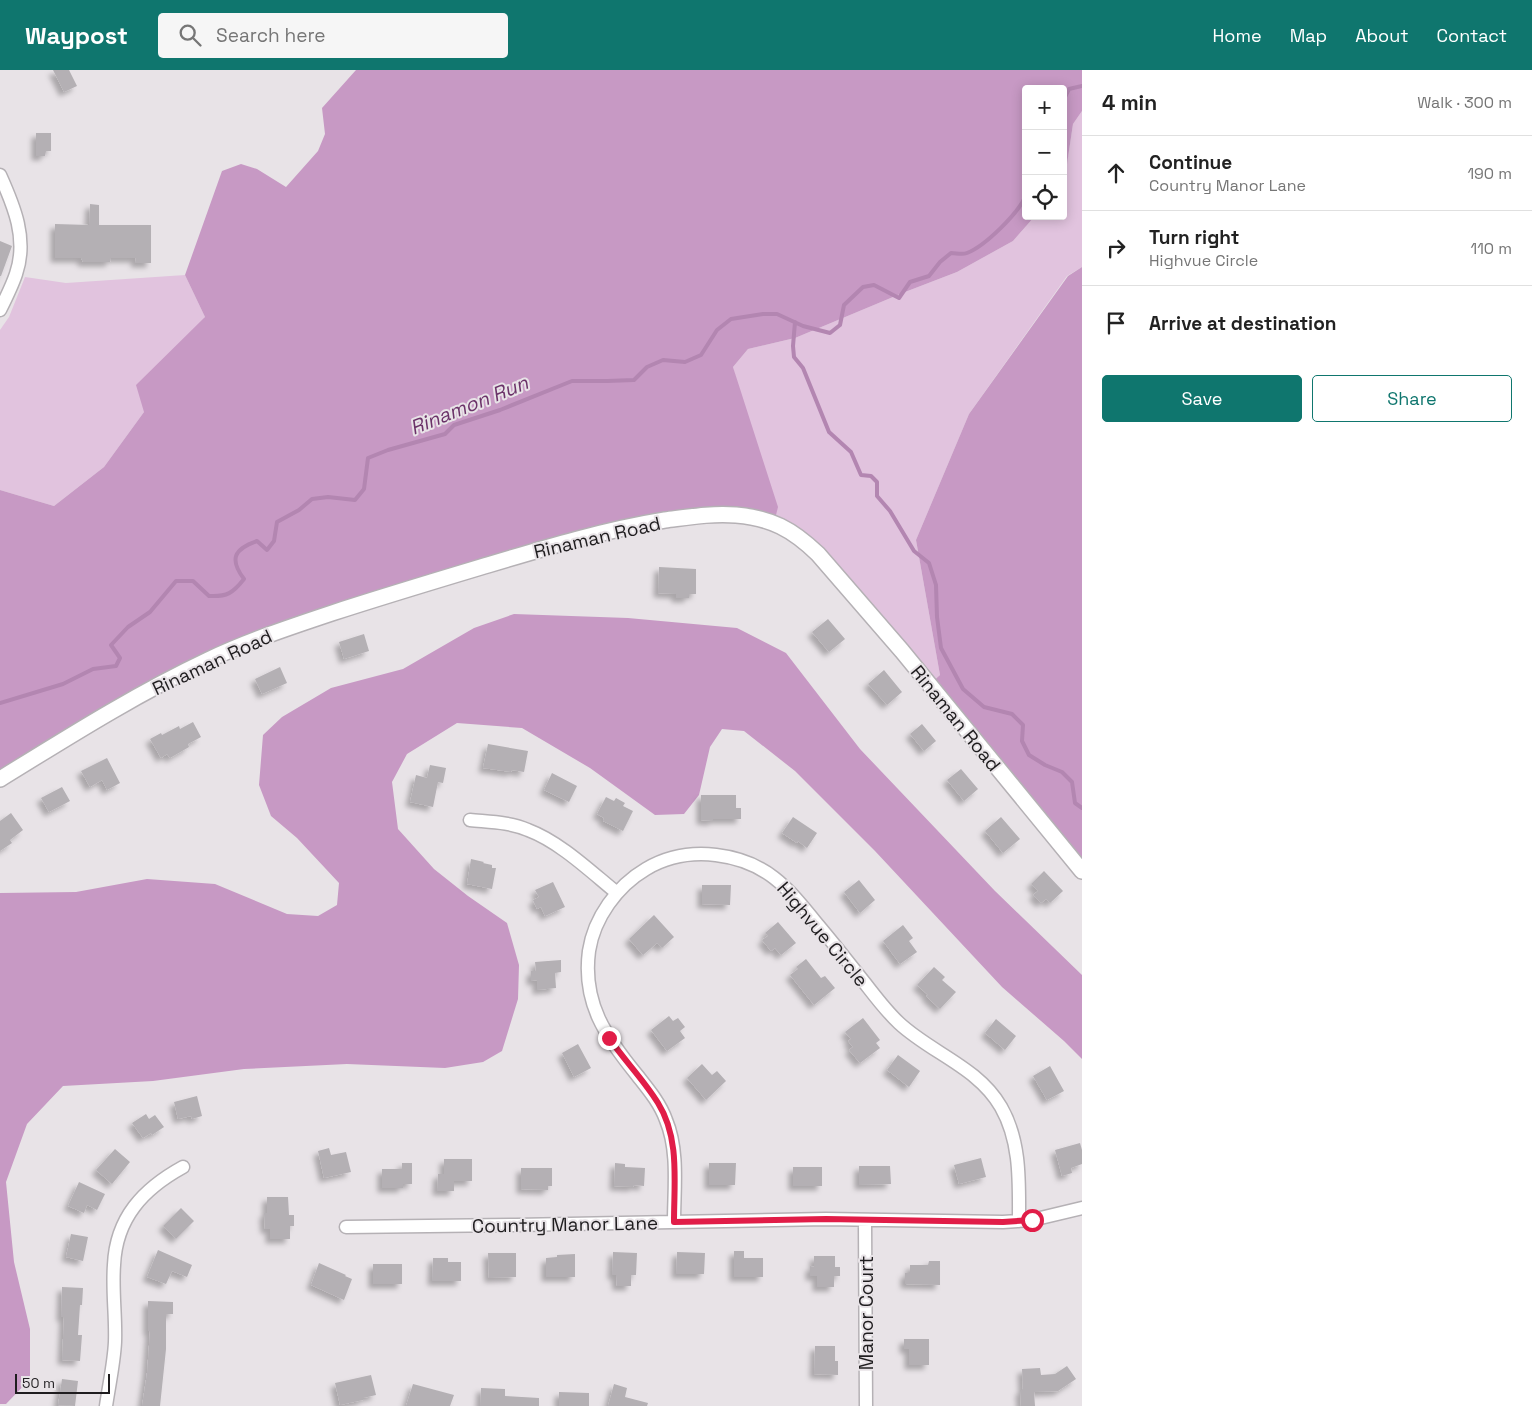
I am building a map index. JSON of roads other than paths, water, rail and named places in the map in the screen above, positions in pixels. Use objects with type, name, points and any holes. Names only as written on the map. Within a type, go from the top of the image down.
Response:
[{"type":"street","points":[[0,175],[13,205],[20,231],[20,255],[16,274],[0,310]]},
{"type":"street","name":"Rinaman Road","points":[[0,779],[112,711],[207,660],[264,636],[389,594],[567,542],[645,523],[699,515],[736,515],[762,519],[783,526],[805,541],[818,554],[902,652],[1082,871]]},
{"type":"street","points":[[470,820],[506,824],[536,833],[559,847],[617,893]]},
{"type":"street","name":"Highvue Circle","points":[[674,1222],[674,1157],[666,1118],[657,1101],[604,1031],[590,992],[588,967],[591,942],[600,919],[617,893],[643,870],[660,861],[683,854],[709,854],[733,858],[759,868],[778,880],[800,902],[882,1005],[898,1022],[916,1037],[975,1077],[994,1097],[1009,1123],[1016,1145],[1019,1221]]},
{"type":"street","points":[[106,1406],[115,1342],[114,1266],[117,1239],[128,1214],[143,1196],[162,1179],[183,1167]]},
{"type":"street","name":"Country Manor Lane","points":[[346,1226],[761,1220],[1019,1221],[1047,1218],[1082,1208]]},
{"type":"street","name":"Manor Court","points":[[865,1220],[866,1406]]},
{"type":"waterway","name":"Rinamon Run","points":[[1067,93],[1069,89],[1082,86]]},
{"type":"waterway","name":"Rinamon Run","points":[[0,703],[63,684],[93,669],[116,666],[120,658],[111,645],[128,627],[150,612],[176,581],[193,581],[209,596],[221,596],[233,591],[244,579],[236,566],[235,560],[239,551],[257,541],[267,550],[274,541],[277,522],[299,510],[312,499],[328,497],[355,500],[364,489],[368,458],[388,450],[445,434],[454,425],[500,410],[572,381],[634,380],[647,367],[663,360],[685,362],[701,355],[717,330],[731,319],[763,314],[777,314],[803,326],[830,333],[840,325],[844,305],[863,287],[874,285],[899,298],[910,282],[929,276],[940,262],[951,253],[967,253],[983,244],[1009,219],[1022,202]]},
{"type":"waterway","points":[[795,322],[794,357],[803,368],[829,432],[851,452],[861,475],[871,476],[877,482],[877,496],[890,511],[914,551],[929,563],[936,585],[937,617],[941,648],[963,689],[984,707],[1012,714],[1023,725],[1022,741],[1029,755],[1045,765],[1062,772],[1072,782],[1075,803],[1082,808]]}]
